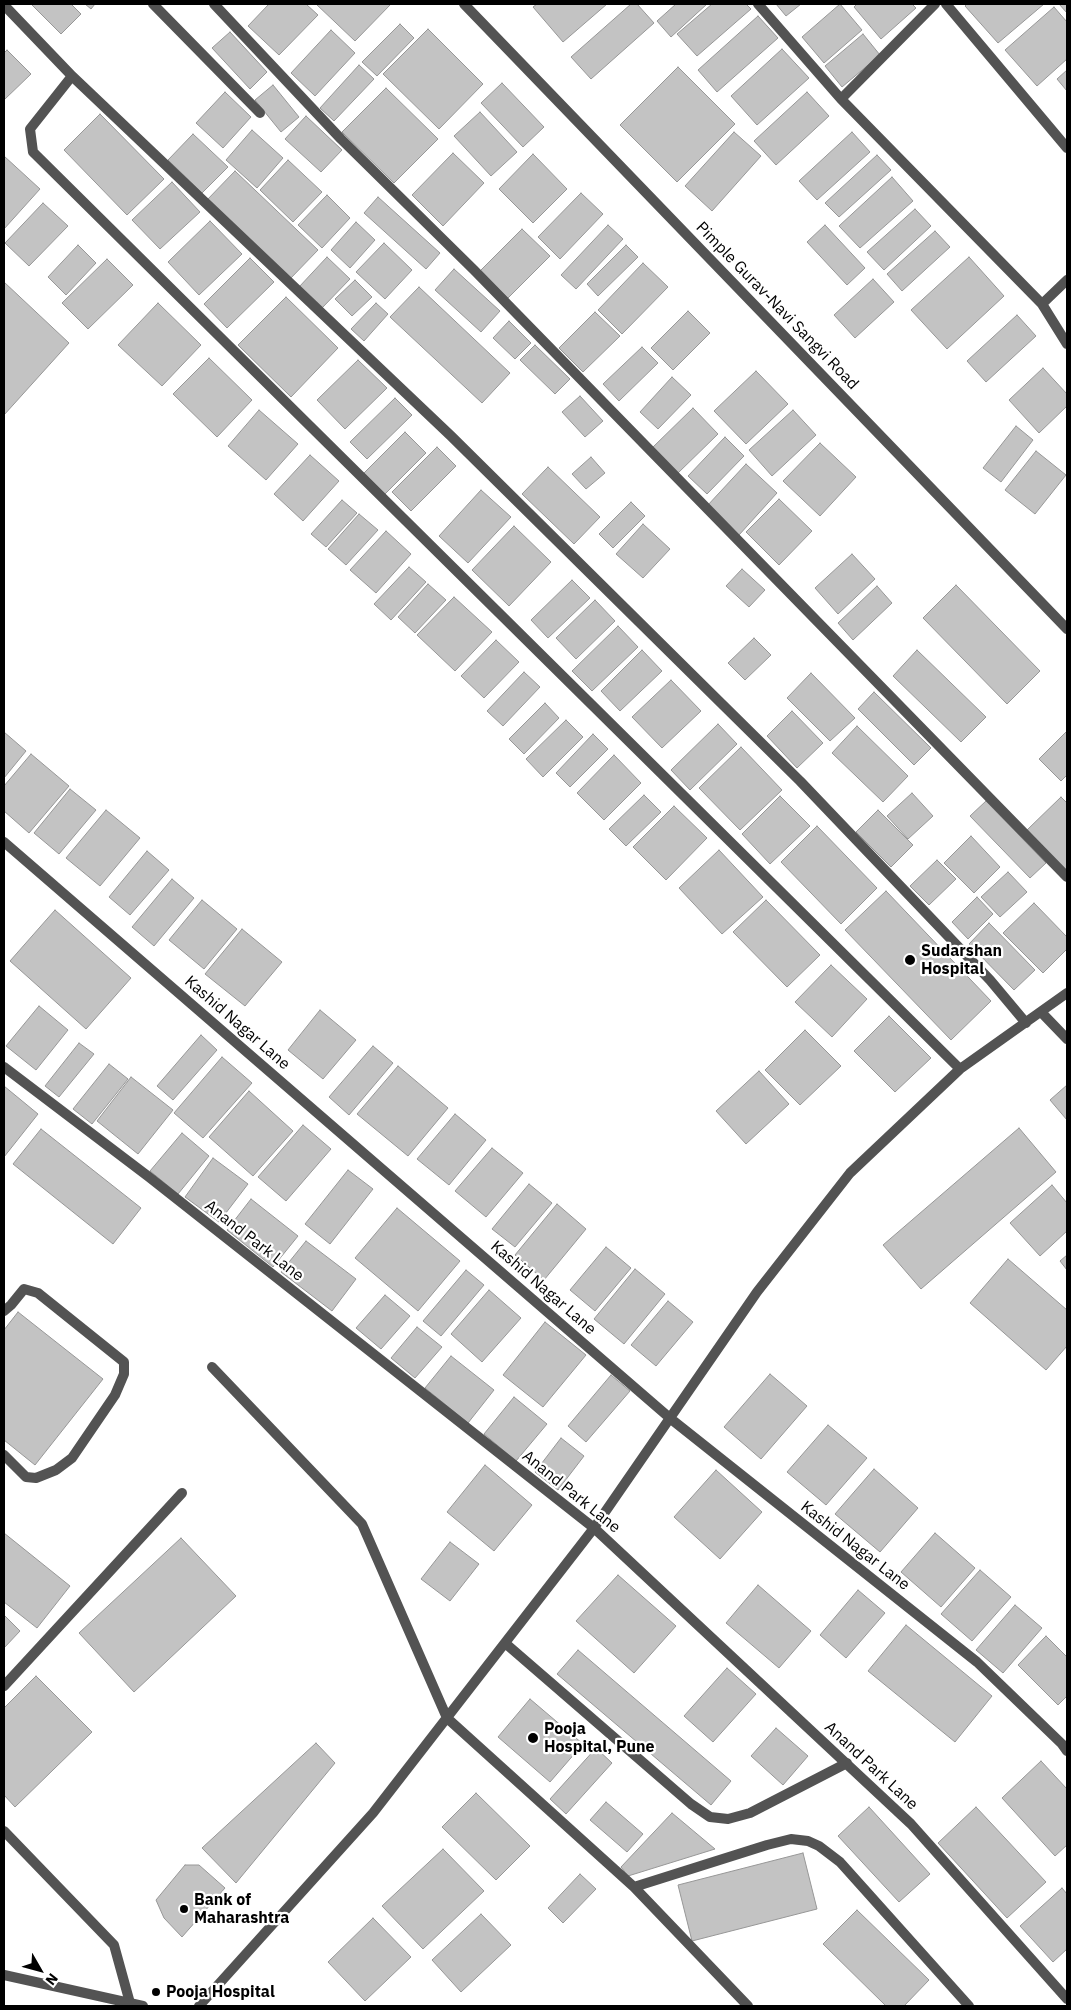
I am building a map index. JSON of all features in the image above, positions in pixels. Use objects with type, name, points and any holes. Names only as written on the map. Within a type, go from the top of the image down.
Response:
[{"type":"street","points":[[152,4],[260,113]]},
{"type":"street","points":[[214,4],[341,139],[474,270],[1067,877]]},
{"type":"street","name":"Pimple Gurav-Navi Sangvi Road","points":[[464,4],[1067,629]]},
{"type":"street","points":[[758,4],[841,98],[1042,304],[1067,344]]},
{"type":"street","points":[[841,98],[934,4]]},
{"type":"street","points":[[946,4],[1067,148]]},
{"type":"street","points":[[4,5],[72,76],[451,436],[800,781],[990,980],[1026,1023]]},
{"type":"street","points":[[72,76],[30,129],[33,152],[960,1069]]},
{"type":"street","points":[[1042,304],[1067,280]]},
{"type":"street","name":"Kashid Nagar Lane","points":[[4,842],[671,1419],[977,1662],[1067,1751]]},
{"type":"street","points":[[199,2006],[373,1813],[594,1528],[757,1292],[850,1173],[960,1069],[1067,993]]},
{"type":"street","points":[[1042,1012],[1067,1039]]},
{"type":"street","name":"Anand Park Lane","points":[[4,1067],[157,1183],[594,1528],[911,1824],[1067,1999]]},
{"type":"street","points":[[4,1311],[24,1289],[38,1293],[124,1362],[124,1374],[114,1395],[72,1458],[56,1470],[36,1478],[26,1477],[4,1456]]},
{"type":"street","points":[[212,1367],[362,1524],[447,1718],[634,1888],[748,2006]]},
{"type":"street","points":[[4,1686],[182,1493]]},
{"type":"street","points":[[505,1643],[691,1804],[710,1816],[728,1819],[750,1813],[847,1763]]},
{"type":"street","points":[[4,1831],[114,1945],[130,2003]]},
{"type":"street","points":[[634,1888],[767,1845],[791,1839],[808,1841],[819,1846],[840,1862],[969,2006]]},
{"type":"street","points":[[4,1975],[143,2006]]},
{"type":"building","points":[[31,4],[71,4],[81,14],[61,34]]},
{"type":"building","points":[[85,4],[95,4],[91,9]]},
{"type":"building","points":[[269,4],[306,4],[318,15],[279,55],[248,26]]},
{"type":"building","points":[[316,4],[391,4],[355,41]]},
{"type":"building","points":[[537,4],[607,4],[563,42],[533,7]]},
{"type":"building","points":[[631,4],[637,4],[654,23],[591,79],[571,57]]},
{"type":"building","points":[[676,4],[707,4],[671,37],[657,21]]},
{"type":"building","points":[[712,4],[746,4],[751,9],[697,56],[677,34]]},
{"type":"building","points":[[776,4],[801,4],[786,16]]},
{"type":"building","points":[[840,4],[862,30],[824,63],[802,37]]},
{"type":"building","points":[[857,4],[912,4],[916,8],[881,39],[854,7]]},
{"type":"building","points":[[967,4],[1044,4],[998,43],[965,6]]},
{"type":"building","points":[[1059,4],[1067,4],[1067,13]]},
{"type":"building","points":[[1054,7],[1067,22],[1067,59],[1037,86],[1005,50]]},
{"type":"building","points":[[758,16],[778,38],[717,92],[698,70]]},
{"type":"building","points":[[400,24],[414,38],[377,76],[362,62]]},
{"type":"building","points":[[428,29],[483,84],[439,129],[383,74]]},
{"type":"building","points":[[331,30],[355,53],[315,96],[291,73]]},
{"type":"building","points":[[230,32],[267,72],[250,89],[212,48]]},
{"type":"building","points":[[863,34],[880,55],[842,87],[825,66]]},
{"type":"building","points":[[782,49],[809,78],[757,125],[731,96]]},
{"type":"building","points":[[7,50],[31,74],[4,100],[4,53]]},
{"type":"building","points":[[359,65],[374,79],[334,121],[320,108]]},
{"type":"building","points":[[678,67],[735,124],[677,182],[620,125]]},
{"type":"building","points":[[1067,70],[1067,91],[1057,79]]},
{"type":"building","points":[[502,83],[544,127],[523,147],[481,103]]},
{"type":"building","points":[[273,85],[299,117],[281,132],[255,100]]},
{"type":"building","points":[[386,88],[438,139],[394,183],[342,132]]},
{"type":"building","points":[[225,92],[251,117],[223,148],[196,123]]},
{"type":"building","points":[[807,92],[829,116],[776,165],[754,141]]},
{"type":"building","points":[[480,112],[517,152],[491,176],[454,136]]},
{"type":"building","points":[[100,114],[164,179],[127,215],[64,150]]},
{"type":"building","points":[[306,116],[342,150],[321,172],[285,139]]},
{"type":"building","points":[[252,130],[283,158],[257,188],[226,160]]},
{"type":"building","points":[[734,132],[761,156],[712,211],[685,186]]},
{"type":"building","points":[[852,132],[870,152],[817,200],[799,181]]},
{"type":"building","points":[[193,134],[228,167],[202,193],[168,160]]},
{"type":"building","points":[[453,153],[484,183],[443,226],[412,195]]},
{"type":"building","points":[[533,154],[567,189],[533,223],[499,189]]},
{"type":"building","points":[[877,155],[891,170],[839,217],[825,203]]},
{"type":"building","points":[[4,156],[40,189],[4,229]]},
{"type":"building","points":[[288,160],[322,192],[293,222],[260,190]]},
{"type":"building","points":[[235,171],[318,250],[289,280],[206,201]]},
{"type":"building","points":[[892,177],[913,201],[860,248],[839,226]]},
{"type":"building","points":[[172,182],[200,212],[160,249],[132,220]]},
{"type":"building","points":[[581,193],[603,214],[560,259],[538,237]]},
{"type":"building","points":[[327,195],[350,218],[322,248],[298,225]]},
{"type":"building","points":[[378,197],[440,253],[426,269],[364,213]]},
{"type":"building","points":[[43,203],[68,226],[29,266],[5,243]]},
{"type":"building","points":[[915,209],[931,226],[884,270],[867,252]]},
{"type":"building","points":[[210,221],[242,254],[199,295],[168,262]]},
{"type":"building","points":[[356,222],[375,240],[350,268],[331,250]]},
{"type":"building","points":[[608,225],[623,239],[576,289],[561,275]]},
{"type":"building","points":[[825,225],[865,268],[847,285],[807,242]]},
{"type":"building","points":[[522,229],[550,256],[508,298],[480,271]]},
{"type":"building","points":[[935,231],[950,247],[902,291],[887,274]]},
{"type":"building","points":[[384,243],[412,270],[385,299],[356,272]]},
{"type":"building","points":[[78,245],[96,263],[66,295],[48,277]]},
{"type":"building","points":[[626,245],[638,257],[598,296],[587,284]]},
{"type":"building","points":[[327,257],[350,279],[322,308],[299,287]]},
{"type":"building","points":[[969,257],[1004,296],[947,349],[911,310]]},
{"type":"building","points":[[250,258],[274,282],[227,328],[204,304]]},
{"type":"building","points":[[107,259],[133,285],[88,329],[62,303]]},
{"type":"building","points":[[643,263],[668,287],[622,334],[598,310]]},
{"type":"building","points":[[454,269],[500,311],[481,332],[435,290]]},
{"type":"building","points":[[873,279],[894,302],[855,338],[834,315]]},
{"type":"building","points":[[355,280],[372,297],[352,316],[335,299]]},
{"type":"building","points":[[4,282],[69,343],[4,415]]},
{"type":"building","points":[[419,287],[510,373],[482,403],[390,317]]},
{"type":"building","points":[[286,297],[338,348],[291,397],[238,345]]},
{"type":"building","points":[[158,303],[201,345],[162,386],[118,345]]},
{"type":"building","points":[[376,303],[388,314],[364,341],[351,329]]},
{"type":"building","points":[[688,311],[710,333],[673,370],[651,348]]},
{"type":"building","points":[[595,312],[620,336],[583,372],[559,348]]},
{"type":"building","points":[[1017,315],[1036,336],[986,382],[967,361]]},
{"type":"building","points":[[509,321],[531,343],[515,359],[493,338]]},
{"type":"building","points":[[535,345],[570,379],[555,394],[520,360]]},
{"type":"building","points":[[642,347],[658,363],[619,401],[603,384]]},
{"type":"building","points":[[209,358],[252,400],[217,437],[173,394]]},
{"type":"building","points":[[358,360],[387,388],[345,429],[317,400]]},
{"type":"building","points":[[1043,368],[1067,394],[1067,406],[1039,433],[1009,400]]},
{"type":"building","points":[[756,371],[788,404],[746,444],[714,411]]},
{"type":"building","points":[[672,377],[691,395],[658,429],[640,412]]},
{"type":"building","points":[[580,396],[603,421],[585,437],[562,412]]},
{"type":"building","points":[[395,398],[412,415],[367,459],[350,442]]},
{"type":"building","points":[[693,408],[718,434],[677,474],[652,448]]},
{"type":"building","points":[[259,410],[298,444],[266,480],[228,446]]},
{"type":"building","points":[[793,410],[816,435],[772,476],[749,450]]},
{"type":"building","points":[[1016,426],[1033,440],[1001,482],[983,468]]},
{"type":"building","points":[[405,432],[426,453],[385,494],[364,473]]},
{"type":"building","points":[[725,437],[744,456],[707,494],[688,476]]},
{"type":"building","points":[[820,443],[856,477],[820,516],[783,481]]},
{"type":"building","points":[[437,447],[456,466],[411,511],[392,492]]},
{"type":"building","points":[[1036,451],[1066,475],[1035,514],[1005,490]]},
{"type":"building","points":[[310,455],[339,481],[303,521],[274,494]]},
{"type":"building","points":[[591,457],[605,473],[586,489],[572,474]]},
{"type":"building","points":[[746,464],[777,493],[739,535],[707,506]]},
{"type":"building","points":[[548,467],[600,517],[574,544],[522,494]]},
{"type":"building","points":[[481,490],[511,517],[468,563],[439,536]]},
{"type":"building","points":[[779,499],[812,531],[779,565],[746,532]]},
{"type":"building","points":[[342,500],[357,513],[326,547],[311,534]]},
{"type":"building","points":[[631,502],[645,516],[613,548],[599,534]]},
{"type":"building","points":[[359,514],[378,530],[346,565],[328,549]]},
{"type":"building","points":[[643,524],[670,549],[643,578],[616,554]]},
{"type":"building","points":[[514,526],[551,562],[509,606],[472,570]]},
{"type":"building","points":[[386,531],[411,554],[376,593],[350,570]]},
{"type":"building","points":[[852,554],[875,579],[838,614],[815,588]]},
{"type":"building","points":[[409,567],[426,582],[391,620],[374,604]]},
{"type":"building","points":[[742,569],[765,590],[749,607],[726,586]]},
{"type":"building","points":[[572,580],[590,598],[548,638],[531,620]]},
{"type":"building","points":[[428,584],[446,600],[415,633],[398,617]]},
{"type":"building","points":[[956,585],[1040,671],[1007,704],[923,618]]},
{"type":"building","points":[[877,586],[892,603],[853,640],[838,623]]},
{"type":"building","points":[[454,597],[492,632],[455,671],[417,635]]},
{"type":"building","points":[[595,600],[615,621],[576,659],[556,638]]},
{"type":"building","points":[[618,626],[638,647],[592,691],[572,671]]},
{"type":"building","points":[[754,638],[771,655],[745,680],[728,663]]},
{"type":"building","points":[[496,640],[519,662],[484,698],[461,676]]},
{"type":"building","points":[[642,650],[662,671],[620,711],[601,691]]},
{"type":"building","points":[[917,650],[986,717],[961,742],[893,676]]},
{"type":"building","points":[[524,672],[540,687],[503,726],[487,711]]},
{"type":"building","points":[[811,673],[855,718],[830,741],[787,698]]},
{"type":"building","points":[[671,680],[701,711],[662,748],[632,717]]},
{"type":"building","points":[[874,692],[931,748],[914,765],[858,709]]},
{"type":"building","points":[[545,703],[559,718],[524,754],[509,739]]},
{"type":"building","points":[[792,711],[823,743],[797,768],[767,736]]},
{"type":"building","points":[[566,720],[583,737],[543,777],[526,759]]},
{"type":"building","points":[[718,724],[737,744],[690,790],[671,770]]},
{"type":"building","points":[[857,726],[908,776],[883,802],[832,753]]},
{"type":"building","points":[[1067,731],[1067,775],[1061,781],[1039,759]]},
{"type":"building","points":[[4,732],[26,751],[4,778]]},
{"type":"building","points":[[593,734],[608,749],[570,787],[556,773]]},
{"type":"building","points":[[741,747],[782,790],[740,830],[699,788]]},
{"type":"building","points":[[31,754],[69,786],[29,833],[4,811],[4,786]]},
{"type":"building","points":[[614,755],[641,783],[604,820],[577,793]]},
{"type":"building","points":[[70,789],[96,810],[59,854],[34,833]]},
{"type":"building","points":[[912,793],[933,816],[908,839],[887,816]]},
{"type":"building","points":[[644,795],[661,812],[626,846],[609,829]]},
{"type":"building","points":[[780,796],[810,826],[770,864],[742,834]]},
{"type":"building","points":[[1061,797],[1067,803],[1067,872],[1027,830]]},
{"type":"building","points":[[986,801],[1046,863],[1030,878],[970,816]]},
{"type":"building","points":[[674,806],[707,838],[666,880],[633,847]]},
{"type":"building","points":[[106,810],[140,838],[100,886],[66,858]]},
{"type":"building","points":[[878,810],[913,845],[891,867],[856,832]]},
{"type":"building","points":[[817,826],[877,888],[841,924],[781,862]]},
{"type":"building","points":[[971,836],[1000,867],[974,893],[944,863]]},
{"type":"building","points":[[719,850],[763,897],[722,934],[679,888]]},
{"type":"building","points":[[147,851],[169,870],[130,915],[109,897]]},
{"type":"building","points":[[937,860],[956,879],[929,905],[910,886]]},
{"type":"building","points":[[1008,872],[1027,892],[1000,917],[981,897]]},
{"type":"building","points":[[172,879],[194,898],[154,946],[132,927]]},
{"type":"building","points":[[886,891],[991,1001],[951,1040],[845,930]]},
{"type":"building","points":[[977,897],[993,914],[968,939],[952,922]]},
{"type":"building","points":[[202,900],[237,929],[204,969],[169,940]]},
{"type":"building","points":[[766,900],[820,955],[787,987],[733,932]]},
{"type":"building","points":[[1034,903],[1067,937],[1067,949],[1043,973],[1003,933]]},
{"type":"building","points":[[55,910],[131,978],[86,1029],[10,961]]},
{"type":"building","points":[[989,923],[1035,970],[1014,990],[969,944]]},
{"type":"building","points":[[242,929],[282,962],[245,1006],[205,974]]},
{"type":"building","points":[[831,965],[867,999],[832,1037],[795,1002]]},
{"type":"building","points":[[39,1006],[68,1030],[36,1070],[6,1046]]},
{"type":"building","points":[[320,1010],[356,1040],[323,1079],[288,1050]]},
{"type":"building","points":[[889,1016],[931,1058],[895,1092],[854,1051]]},
{"type":"building","points":[[805,1030],[841,1066],[800,1105],[765,1070]]},
{"type":"building","points":[[201,1035],[217,1050],[173,1100],[157,1086]]},
{"type":"building","points":[[79,1043],[94,1054],[59,1097],[45,1086]]},
{"type":"building","points":[[373,1046],[393,1063],[349,1115],[329,1097]]},
{"type":"building","points":[[222,1057],[252,1083],[203,1138],[174,1113]]},
{"type":"building","points":[[109,1064],[128,1079],[92,1124],[73,1109]]},
{"type":"building","points":[[398,1066],[448,1108],[408,1156],[357,1114]]},
{"type":"building","points":[[759,1071],[789,1104],[746,1144],[716,1111]]},
{"type":"building","points":[[131,1077],[173,1110],[138,1154],[97,1121]]},
{"type":"building","points":[[1067,1085],[1067,1120],[1050,1100]]},
{"type":"building","points":[[4,1086],[38,1114],[4,1157]]},
{"type":"building","points":[[249,1091],[293,1131],[253,1176],[209,1137]]},
{"type":"building","points":[[455,1114],[486,1140],[449,1185],[417,1159]]},
{"type":"building","points":[[303,1125],[331,1149],[286,1201],[258,1177]]},
{"type":"building","points":[[1019,1128],[1056,1172],[921,1289],[883,1245]]},
{"type":"building","points":[[41,1129],[141,1208],[113,1244],[13,1164]]},
{"type":"building","points":[[182,1133],[209,1156],[178,1194],[150,1171]]},
{"type":"building","points":[[492,1148],[523,1173],[486,1217],[455,1191]]},
{"type":"building","points":[[213,1158],[248,1184],[219,1222],[185,1197]]},
{"type":"building","points":[[348,1170],[373,1189],[330,1244],[305,1224]]},
{"type":"building","points":[[529,1184],[552,1203],[515,1247],[492,1229]]},
{"type":"building","points":[[1052,1185],[1067,1203],[1067,1231],[1040,1256],[1010,1223]]},
{"type":"building","points":[[251,1199],[298,1236],[273,1267],[227,1230]]},
{"type":"building","points":[[557,1204],[586,1229],[544,1280],[515,1255]]},
{"type":"building","points":[[397,1208],[460,1261],[418,1311],[355,1258]]},
{"type":"building","points":[[306,1241],[356,1279],[332,1311],[281,1272]]},
{"type":"building","points":[[606,1247],[631,1268],[595,1311],[570,1290]]},
{"type":"building","points":[[1067,1255],[1067,1270],[1060,1261]]},
{"type":"building","points":[[1008,1259],[1067,1310],[1067,1346],[1046,1370],[970,1303]]},
{"type":"building","points":[[635,1269],[665,1294],[624,1344],[594,1319]]},
{"type":"building","points":[[466,1270],[484,1285],[441,1336],[423,1321]]},
{"type":"building","points":[[489,1290],[521,1318],[482,1362],[451,1334]]},
{"type":"building","points":[[385,1295],[410,1316],[381,1349],[356,1328]]},
{"type":"building","points":[[668,1301],[693,1322],[656,1366],[631,1345]]},
{"type":"building","points":[[18,1312],[103,1379],[35,1465],[4,1440],[4,1330]]},
{"type":"building","points":[[545,1322],[586,1355],[543,1407],[503,1375]]},
{"type":"building","points":[[417,1327],[442,1347],[415,1378],[391,1358]]},
{"type":"building","points":[[451,1356],[494,1390],[468,1423],[425,1388]]},
{"type":"building","points":[[770,1374],[807,1406],[761,1459],[724,1427]]},
{"type":"building","points":[[611,1375],[630,1391],[586,1442],[568,1426]]},
{"type":"building","points":[[514,1397],[547,1424],[516,1461],[484,1434]]},
{"type":"building","points":[[828,1425],[867,1458],[826,1505],[787,1472]]},
{"type":"building","points":[[561,1438],[584,1456],[558,1490],[535,1472]]},
{"type":"building","points":[[485,1465],[532,1505],[494,1551],[447,1512]]},
{"type":"building","points":[[874,1469],[918,1508],[880,1552],[835,1514]]},
{"type":"building","points":[[716,1470],[762,1512],[720,1559],[674,1517]]},
{"type":"building","points":[[4,1533],[70,1586],[37,1628],[4,1602]]},
{"type":"building","points":[[935,1533],[975,1568],[941,1607],[901,1572]]},
{"type":"building","points":[[181,1538],[236,1596],[134,1692],[79,1633]]},
{"type":"building","points":[[450,1542],[479,1564],[450,1601],[421,1579]]},
{"type":"building","points":[[980,1570],[1011,1597],[972,1641],[941,1614]]},
{"type":"building","points":[[618,1575],[676,1626],[634,1673],[576,1621]]},
{"type":"building","points":[[758,1585],[811,1631],[779,1668],[726,1623]]},
{"type":"building","points":[[858,1590],[885,1613],[846,1658],[820,1635]]},
{"type":"building","points":[[1015,1605],[1042,1628],[1003,1673],[976,1650]]},
{"type":"building","points":[[4,1615],[20,1631],[4,1648]]},
{"type":"building","points":[[906,1625],[992,1696],[955,1742],[868,1671]]},
{"type":"building","points":[[1046,1636],[1067,1657],[1067,1696],[1058,1705],[1018,1665]]},
{"type":"building","points":[[578,1650],[731,1781],[711,1805],[557,1674]]},
{"type":"building","points":[[727,1668],[756,1694],[713,1742],[684,1716]]},
{"type":"building","points":[[36,1676],[92,1732],[15,1807],[4,1795],[4,1708]]},
{"type":"building","points":[[530,1699],[583,1744],[550,1782],[498,1737]]},
{"type":"building","points":[[776,1728],[808,1756],[783,1785],[751,1756]]},
{"type":"building","points":[[316,1743],[335,1763],[236,1883],[202,1848]]},
{"type":"building","points":[[596,1748],[612,1763],[566,1814],[550,1799]]},
{"type":"building","points":[[1041,1761],[1067,1789],[1067,1845],[1055,1856],[1002,1798]]},
{"type":"building","points":[[476,1793],[530,1846],[496,1880],[442,1827]]},
{"type":"building","points":[[606,1802],[643,1834],[627,1852],[590,1820]]},
{"type":"building","points":[[869,1807],[930,1874],[899,1902],[838,1836]]},
{"type":"building","points":[[976,1807],[1046,1882],[1007,1918],[938,1843]]},
{"type":"building","points":[[672,1813],[715,1849],[628,1876],[621,1867]]},
{"type":"building","points":[[443,1849],[484,1891],[423,1949],[382,1906]]},
{"type":"building","points":[[803,1853],[817,1909],[692,1941],[678,1885]]},
{"type":"building","name":"Bank of Maharashtra","points":[[185,1865],[199,1865],[225,1888],[182,1937],[164,1918],[156,1900]]},
{"type":"building","points":[[580,1874],[596,1889],[563,1923],[548,1908]]},
{"type":"building","points":[[1062,1888],[1067,1894],[1067,1949],[1053,1962],[1020,1926]]},
{"type":"building","points":[[857,1910],[929,1980],[904,2006],[886,2006],[823,1944]]},
{"type":"building","points":[[481,1914],[511,1945],[461,1992],[432,1960]]},
{"type":"building","points":[[373,1918],[411,1957],[365,2001],[328,1962]]},
{"type":"place","name":"Sudarshan Hospital","points":[[910,960]]},
{"type":"place","name":"Pooja Hospital, Pune","points":[[533,1738]]},
{"type":"place","name":"Bank of Maharashtra","points":[[184,1909]]},
{"type":"place","name":"Pooja Hospital","points":[[156,1992]]}]
